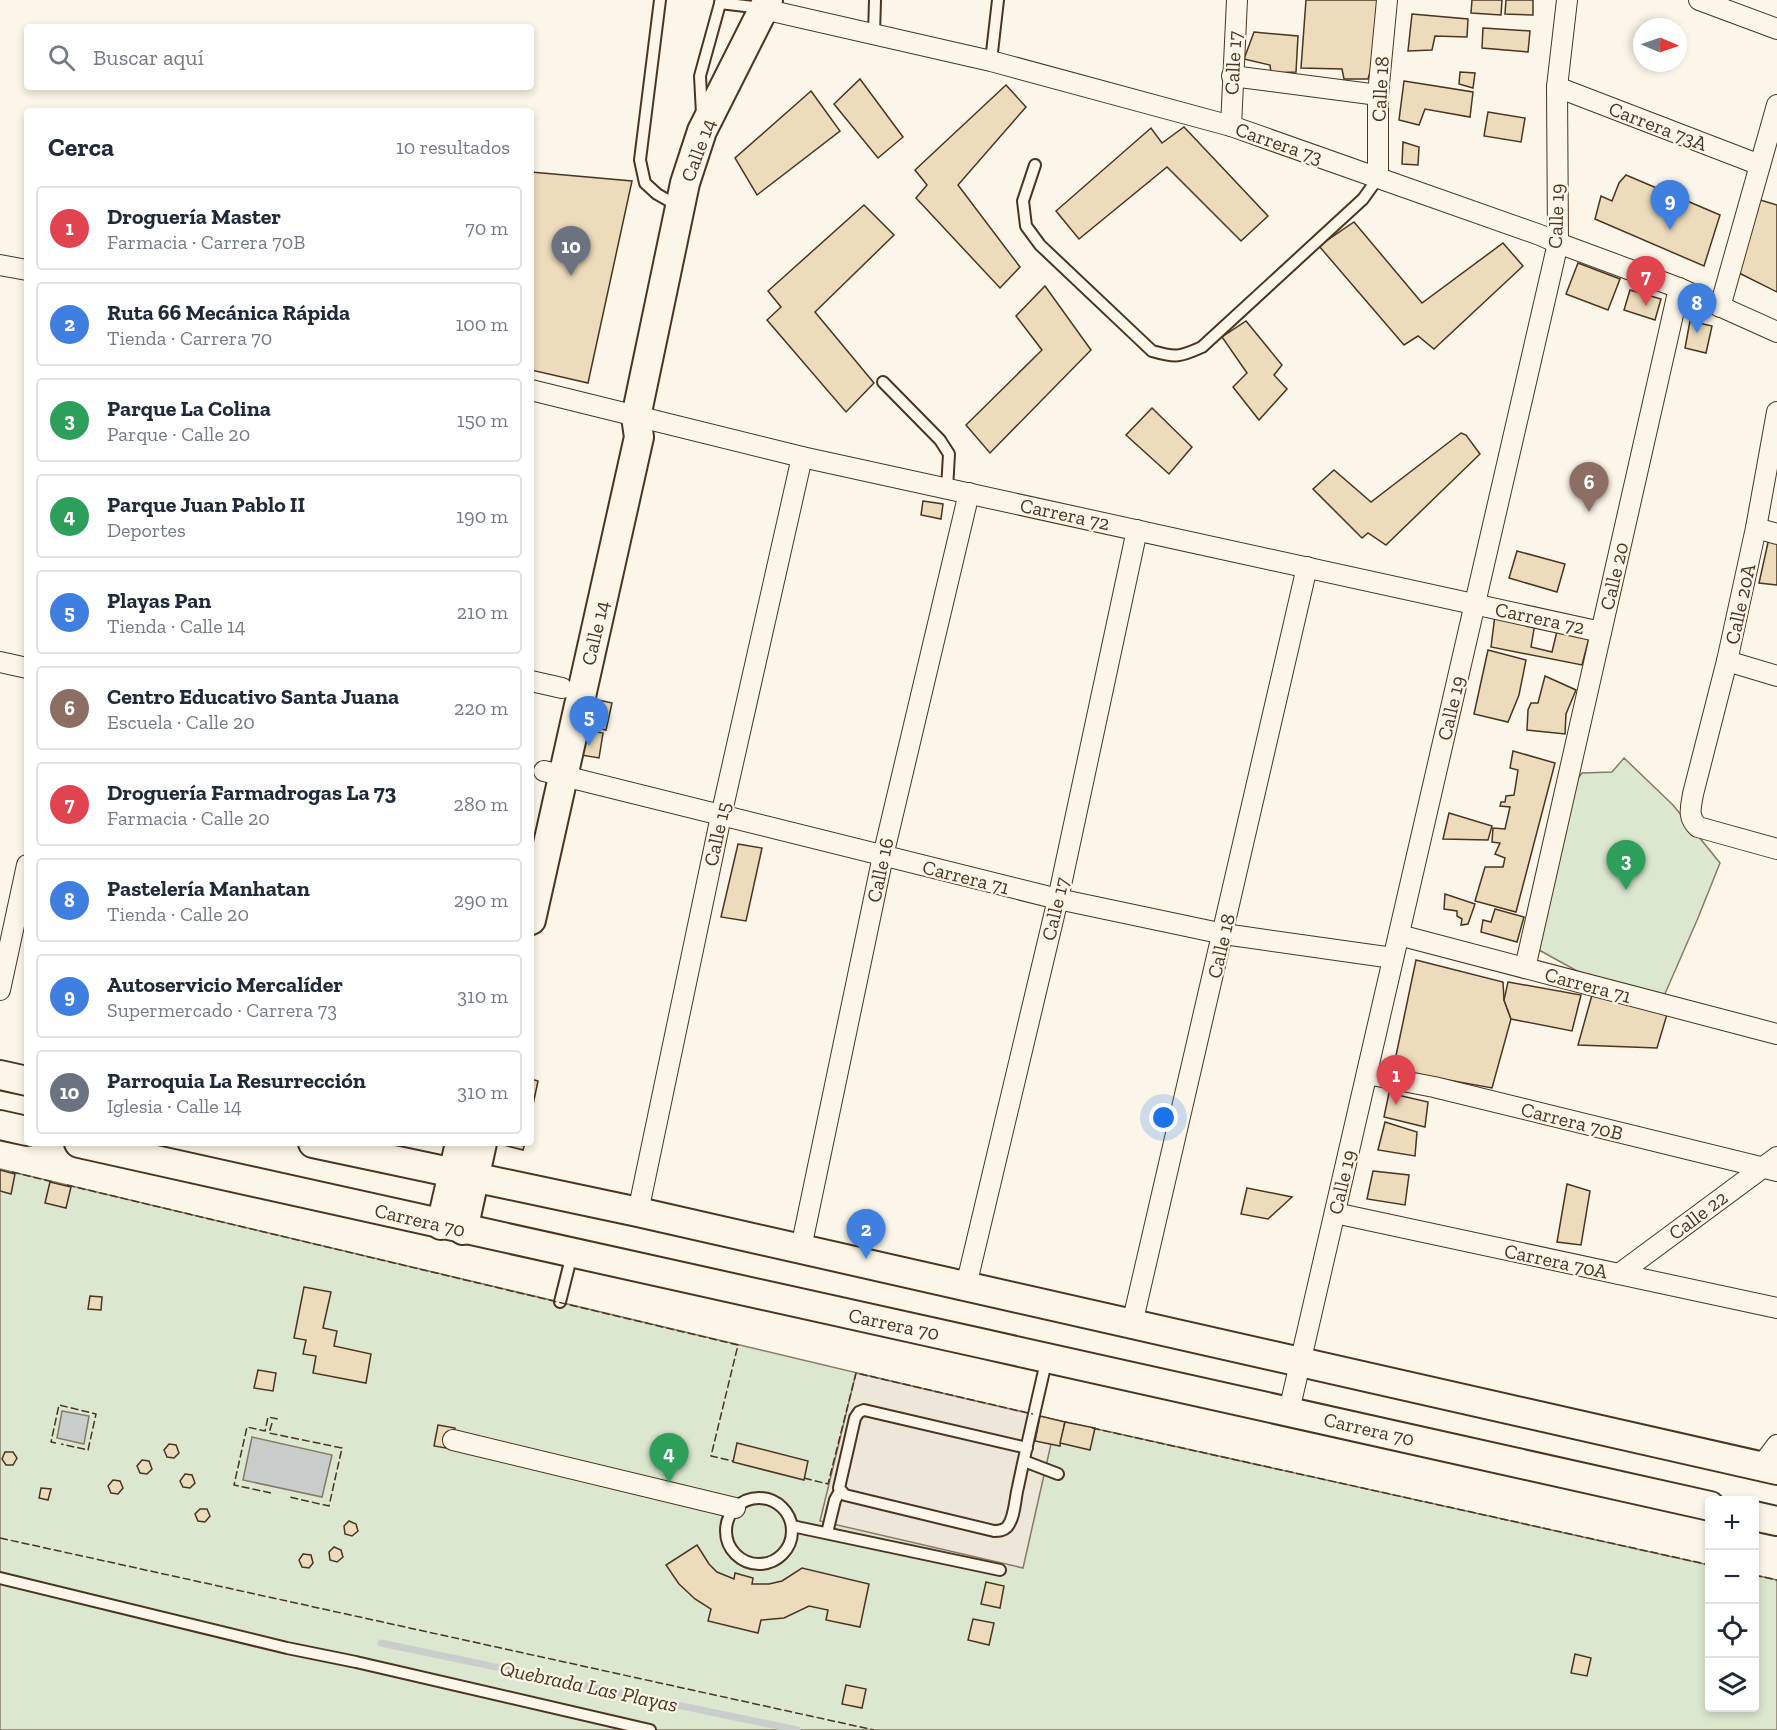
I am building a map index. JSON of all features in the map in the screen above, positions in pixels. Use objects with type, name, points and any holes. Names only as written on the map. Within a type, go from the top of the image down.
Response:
[{"type":"main road","name":"Calle 14","points":[[534,820],[553,773],[639,437],[636,417],[685,183],[702,131],[766,4]]},
{"type":"main road","name":"Calle 14","points":[[534,900],[553,773],[562,688],[620,433],[636,417]]},
{"type":"main road","points":[[0,1075],[24,1080]]},
{"type":"main road","points":[[0,1125],[24,1130]]},
{"type":"main road","name":"Carrera 70","points":[[92,1146],[1705,1505]]},
{"type":"main road","points":[[327,1146],[801,1248],[1300,1362],[1772,1460]]},
{"type":"main road","points":[[452,1227],[463,1175],[460,1146]]},
{"type":"main road","points":[[463,1175],[480,1146]]},
{"type":"main road","points":[[1759,1517],[1777,1521]]},
{"type":"street","name":"Calle 17","points":[[1231,126],[1237,0]]},
{"type":"street","name":"Calle 18","points":[[1378,178],[1378,95],[1388,0]]},
{"type":"street","name":"Calle 19","points":[[1289,1411],[1558,243],[1557,87],[1567,0]]},
{"type":"street","points":[[1699,0],[1777,29]]},
{"type":"street","name":"Carrera 73","points":[[766,4],[1231,126],[1540,234],[1558,243],[1678,288],[1777,332]]},
{"type":"street","points":[[1232,76],[1378,95]]},
{"type":"street","name":"Carrera 73A","points":[[1557,87],[1760,165]]},
{"type":"street","points":[[1720,307],[1777,105]]},
{"type":"street","points":[[0,265],[24,269]]},
{"type":"street","name":"Calle 20","points":[[1525,968],[1678,288]]},
{"type":"street","name":"Carrera 72","points":[[534,391],[802,457],[1601,632]]},
{"type":"street","name":"Calle 20A","points":[[1777,412],[1756,528],[1727,661],[1692,794],[1690,813],[1693,822],[1698,827],[1777,849]]},
{"type":"street","name":"Calle 15","points":[[638,1212],[721,816],[802,457]]},
{"type":"street","name":"Calle 16","points":[[801,1248],[883,856],[969,493]]},
{"type":"street","points":[[1756,528],[1777,534]]},
{"type":"street","name":"Calle 17","points":[[966,1286],[1058,899],[1137,530]]},
{"type":"street","name":"Calle 18","points":[[1132,1324],[1307,567]]},
{"type":"street","points":[[1727,661],[1777,676]]},
{"type":"street","points":[[0,662],[24,667]]},
{"type":"street","points":[[534,682],[562,688]]},
{"type":"street","name":"Carrera 71","points":[[553,773],[1058,899],[1224,934],[1393,958]]},
{"type":"street","points":[[0,990],[24,879]]},
{"type":"street","name":"Carrera 71","points":[[1398,935],[1777,1034]]},
{"type":"street","name":"Carrera 70B","points":[[1367,1074],[1772,1165]]},
{"type":"street","name":"Calle 22","points":[[1619,1274],[1772,1165]]},
{"type":"street","name":"Carrera 70A","points":[[1335,1213],[1777,1308]]},
{"type":"street","points":[[453,1440],[735,1508]]},
{"type":"lane","points":[[660,0],[640,160],[645,183],[657,194],[680,207]]},
{"type":"lane","points":[[874,34],[876,0]]},
{"type":"lane","points":[[991,62],[998,0]]},
{"type":"lane","points":[[702,131],[700,76],[721,2],[766,4]]},
{"type":"lane","points":[[1035,165],[1023,201],[1026,226],[1040,245],[1152,351],[1168,356],[1182,356],[1202,347],[1363,199],[1378,178]]},
{"type":"lane","points":[[883,382],[940,440],[949,454],[947,489]]},
{"type":"lane","points":[[560,1302],[572,1254]]},
{"type":"lane","points":[[840,1491],[845,1495],[1002,1531],[1011,1519],[1047,1357]]},
{"type":"lane","points":[[828,1533],[835,1500],[840,1491],[839,1485],[855,1418],[859,1412],[864,1410],[1027,1448]]},
{"type":"lane","points":[[1024,1461],[1058,1474]]},
{"type":"lane","points":[[755,1497],[772,1500],[786,1510],[792,1526],[792,1535],[785,1552],[769,1563],[750,1563],[741,1559],[729,1545],[726,1526],[735,1508],[740,1503],[755,1497]]},
{"type":"lane","points":[[792,1526],[1000,1570]]},
{"type":"lane","points":[[0,1578],[286,1648],[650,1730]]},
{"type":"green space","points":[[1624,758],[1673,805],[1720,863],[1664,996],[1597,982],[1530,945],[1563,798],[1582,773],[1612,772]]},
{"type":"green space","points":[[0,1169],[1034,1415],[1705,1564],[1705,1712],[1759,1712],[1759,1576],[1777,1580],[1777,1730],[0,1730]]},
{"type":"shaded area","points":[[856,1373],[1040,1416],[1035,1440],[1051,1444],[1023,1568],[820,1521]]},
{"type":"shaded area","points":[[62,1411],[89,1416],[84,1444],[57,1438]]},
{"type":"shaded area","points":[[252,1437],[332,1455],[322,1497],[243,1480]]},
{"type":"building","points":[[1306,0],[1383,0],[1379,40],[1368,79],[1344,79],[1342,69],[1301,68]]},
{"type":"building","points":[[1472,0],[1502,0],[1501,15],[1471,13]]},
{"type":"building","points":[[1506,0],[1533,0],[1533,15],[1505,14]]},
{"type":"building","points":[[1412,14],[1468,19],[1467,37],[1435,36],[1432,50],[1408,51]]},
{"type":"building","points":[[1483,28],[1530,31],[1528,52],[1482,48]]},
{"type":"building","points":[[1254,32],[1298,36],[1296,72],[1271,73],[1270,65],[1244,59]]},
{"type":"building","points":[[1460,72],[1475,73],[1473,88],[1459,84]]},
{"type":"building","points":[[860,79],[903,137],[878,158],[834,104]]},
{"type":"building","points":[[1404,81],[1473,92],[1470,117],[1425,109],[1419,125],[1399,120]]},
{"type":"building","points":[[1006,85],[1026,107],[958,185],[1020,267],[1000,288],[916,198],[927,185],[915,170]]},
{"type":"building","points":[[811,91],[840,131],[757,195],[735,158]]},
{"type":"building","points":[[1488,112],[1525,118],[1521,142],[1484,136]]},
{"type":"building","points":[[1184,127],[1268,216],[1241,241],[1167,167],[1079,239],[1056,211],[1151,128],[1162,143]]},
{"type":"building","points":[[1403,142],[1419,147],[1418,165],[1402,164]]},
{"type":"building","points":[[534,172],[632,181],[588,383],[534,371]]},
{"type":"building","points":[[1626,175],[1720,215],[1704,266],[1595,219],[1601,196],[1612,201],[1619,183]]},
{"type":"building","points":[[1757,199],[1777,205],[1777,292],[1739,273]]},
{"type":"building","points":[[864,205],[894,235],[815,312],[874,383],[846,412],[767,320],[781,307],[768,291]]},
{"type":"building","points":[[1354,222],[1422,303],[1503,243],[1523,266],[1434,349],[1418,336],[1404,345],[1319,246]]},
{"type":"building","points":[[1578,263],[1620,279],[1608,310],[1566,294]]},
{"type":"building","points":[[1045,286],[1091,350],[990,453],[966,425],[1042,350],[1016,316]]},
{"type":"building","points":[[1630,290],[1661,299],[1655,320],[1624,310]]},
{"type":"building","points":[[1246,321],[1282,365],[1274,375],[1287,389],[1259,420],[1233,387],[1247,373],[1222,337]]},
{"type":"building","points":[[1690,321],[1712,326],[1706,353],[1685,348]]},
{"type":"building","points":[[1152,408],[1192,447],[1169,474],[1126,435]]},
{"type":"building","points":[[1461,433],[1466,435],[1480,454],[1386,545],[1368,533],[1362,538],[1313,489],[1334,470],[1371,502]]},
{"type":"building","points":[[923,501],[943,504],[941,519],[921,515]]},
{"type":"building","points":[[1769,538],[1777,540],[1777,585],[1759,583]]},
{"type":"building","points":[[1517,551],[1565,564],[1557,592],[1509,578]]},
{"type":"building","points":[[1495,615],[1535,623],[1531,647],[1552,652],[1558,627],[1590,634],[1582,665],[1491,647]]},
{"type":"building","points":[[1488,650],[1526,660],[1519,695],[1508,722],[1474,714]]},
{"type":"building","points":[[1545,676],[1576,690],[1566,714],[1565,734],[1527,730],[1528,710],[1531,703],[1538,703]]},
{"type":"building","points":[[594,699],[612,703],[606,730],[588,726]]},
{"type":"building","points":[[586,730],[603,733],[599,758],[581,755]]},
{"type":"building","points":[[1513,751],[1555,763],[1516,912],[1475,901],[1485,867],[1503,867],[1505,858],[1495,854],[1500,843],[1492,842],[1493,828],[1505,829],[1510,807],[1500,806],[1501,802],[1505,802],[1506,796],[1514,795],[1518,770],[1510,768]]},
{"type":"building","points":[[1449,813],[1492,826],[1488,840],[1443,839]]},
{"type":"building","points":[[738,844],[762,848],[746,921],[721,917]]},
{"type":"building","points":[[1445,894],[1475,904],[1468,924],[1461,925],[1462,919],[1457,916],[1457,911],[1444,909]]},
{"type":"building","points":[[1495,909],[1524,917],[1517,942],[1481,932],[1483,920],[1491,922]]},
{"type":"building","points":[[1416,960],[1503,982],[1504,1000],[1511,1019],[1492,1088],[1393,1070]]},
{"type":"building","points":[[1508,982],[1581,995],[1572,1031],[1511,1019],[1504,1000]]},
{"type":"building","points":[[1592,995],[1668,1011],[1657,1048],[1578,1045]]},
{"type":"building","points":[[534,1080],[538,1081],[534,1100]]},
{"type":"building","points":[[1389,1093],[1428,1102],[1425,1127],[1384,1117]]},
{"type":"building","points":[[1385,1122],[1417,1132],[1415,1156],[1378,1150]]},
{"type":"building","points":[[508,1146],[524,1146],[523,1150]]},
{"type":"building","points":[[0,1170],[15,1174],[11,1194],[0,1191]]},
{"type":"building","points":[[1373,1171],[1409,1175],[1405,1205],[1367,1199]]},
{"type":"building","points":[[50,1182],[71,1187],[66,1208],[45,1203]]},
{"type":"building","points":[[1567,1184],[1590,1191],[1581,1245],[1557,1242]]},
{"type":"building","points":[[1247,1188],[1292,1197],[1268,1219],[1241,1214]]},
{"type":"building","points":[[304,1287],[331,1292],[323,1328],[337,1331],[334,1346],[371,1354],[366,1383],[313,1373],[316,1356],[303,1354],[306,1340],[294,1338]]},
{"type":"building","points":[[90,1296],[102,1297],[101,1310],[88,1309]]},
{"type":"building","points":[[258,1370],[276,1373],[273,1391],[254,1388]]},
{"type":"building","points":[[1040,1416],[1065,1422],[1060,1446],[1035,1441]]},
{"type":"building","points":[[1065,1422],[1095,1428],[1090,1450],[1060,1443]]},
{"type":"building","points":[[438,1425],[455,1428],[451,1449],[434,1446]]},
{"type":"building","points":[[737,1443],[808,1461],[804,1480],[733,1462]]},
{"type":"building","points":[[169,1444],[176,1445],[179,1453],[174,1458],[167,1457],[164,1450]]},
{"type":"building","points":[[5,1452],[13,1452],[17,1458],[13,1465],[6,1465],[2,1459]]},
{"type":"building","points":[[142,1460],[149,1461],[152,1469],[147,1474],[140,1473],[137,1466]]},
{"type":"building","points":[[185,1474],[192,1475],[195,1483],[190,1488],[183,1487],[180,1481]]},
{"type":"building","points":[[113,1480],[120,1481],[123,1488],[118,1494],[111,1493],[108,1486]]},
{"type":"building","points":[[41,1488],[51,1489],[48,1500],[39,1498]]},
{"type":"building","points":[[200,1509],[207,1509],[210,1516],[205,1522],[198,1521],[195,1514]]},
{"type":"building","points":[[349,1521],[356,1524],[358,1531],[352,1536],[345,1534],[344,1526]]},
{"type":"building","points":[[697,1545],[717,1572],[734,1579],[735,1573],[753,1578],[752,1584],[782,1581],[802,1568],[869,1584],[860,1627],[826,1620],[828,1610],[809,1606],[784,1618],[761,1620],[758,1633],[708,1621],[711,1609],[695,1599],[679,1584],[666,1565]]},
{"type":"building","points":[[334,1547],[341,1550],[343,1557],[337,1562],[330,1560],[329,1552]]},
{"type":"building","points":[[303,1554],[311,1555],[313,1563],[309,1568],[302,1567],[299,1560]]},
{"type":"building","points":[[986,1582],[1004,1586],[1000,1608],[981,1604]]},
{"type":"building","points":[[973,1619],[994,1623],[989,1645],[968,1640]]},
{"type":"building","points":[[1575,1654],[1591,1658],[1587,1676],[1571,1673]]},
{"type":"building","points":[[846,1685],[866,1689],[862,1708],[842,1704]]},
{"type":"waterway","name":"Quebrada Las Playas","points":[[381,1643],[797,1730]]},
{"type":"fence","points":[[12,1172],[53,1182]]},
{"type":"fence","points":[[67,1185],[738,1345],[711,1456],[733,1461]]},
{"type":"fence","points":[[804,1478],[828,1484],[856,1373],[1033,1414]]},
{"type":"fence","points":[[56,1443],[51,1442],[59,1405],[96,1414],[88,1450],[61,1444]]},
{"type":"fence","points":[[271,1493],[234,1485],[247,1427],[265,1431],[268,1417],[278,1419]]},
{"type":"fence","points":[[272,1423],[269,1433],[342,1448],[329,1506],[289,1497]]},
{"type":"fence","points":[[1092,1428],[1705,1564]]},
{"type":"fence","points":[[0,1538],[874,1730]]},
{"type":"fence","points":[[1759,1576],[1777,1580]]},
{"type":"place","name":"Autoservicio Mercalíder","points":[[1670,230]]},
{"type":"place","name":"Parroquia La Resurrección","points":[[571,276]]},
{"type":"place","name":"Droguería Farmadrogas La 73","points":[[1646,306]]},
{"type":"place","name":"Pastelería Manhatan","points":[[1697,333]]},
{"type":"place","name":"Centro Educativo Santa Juana","points":[[1589,512]]},
{"type":"place","name":"Playas Pan","points":[[589,746]]},
{"type":"place","name":"Parque La Colina","points":[[1626,890]]},
{"type":"place","name":"Droguería Master","points":[[1396,1105]]},
{"type":"place","name":"Ruta 66 Mecánica Rápida","points":[[866,1259]]},
{"type":"place","name":"Parque Juan Pablo II","points":[[669,1483]]}]
